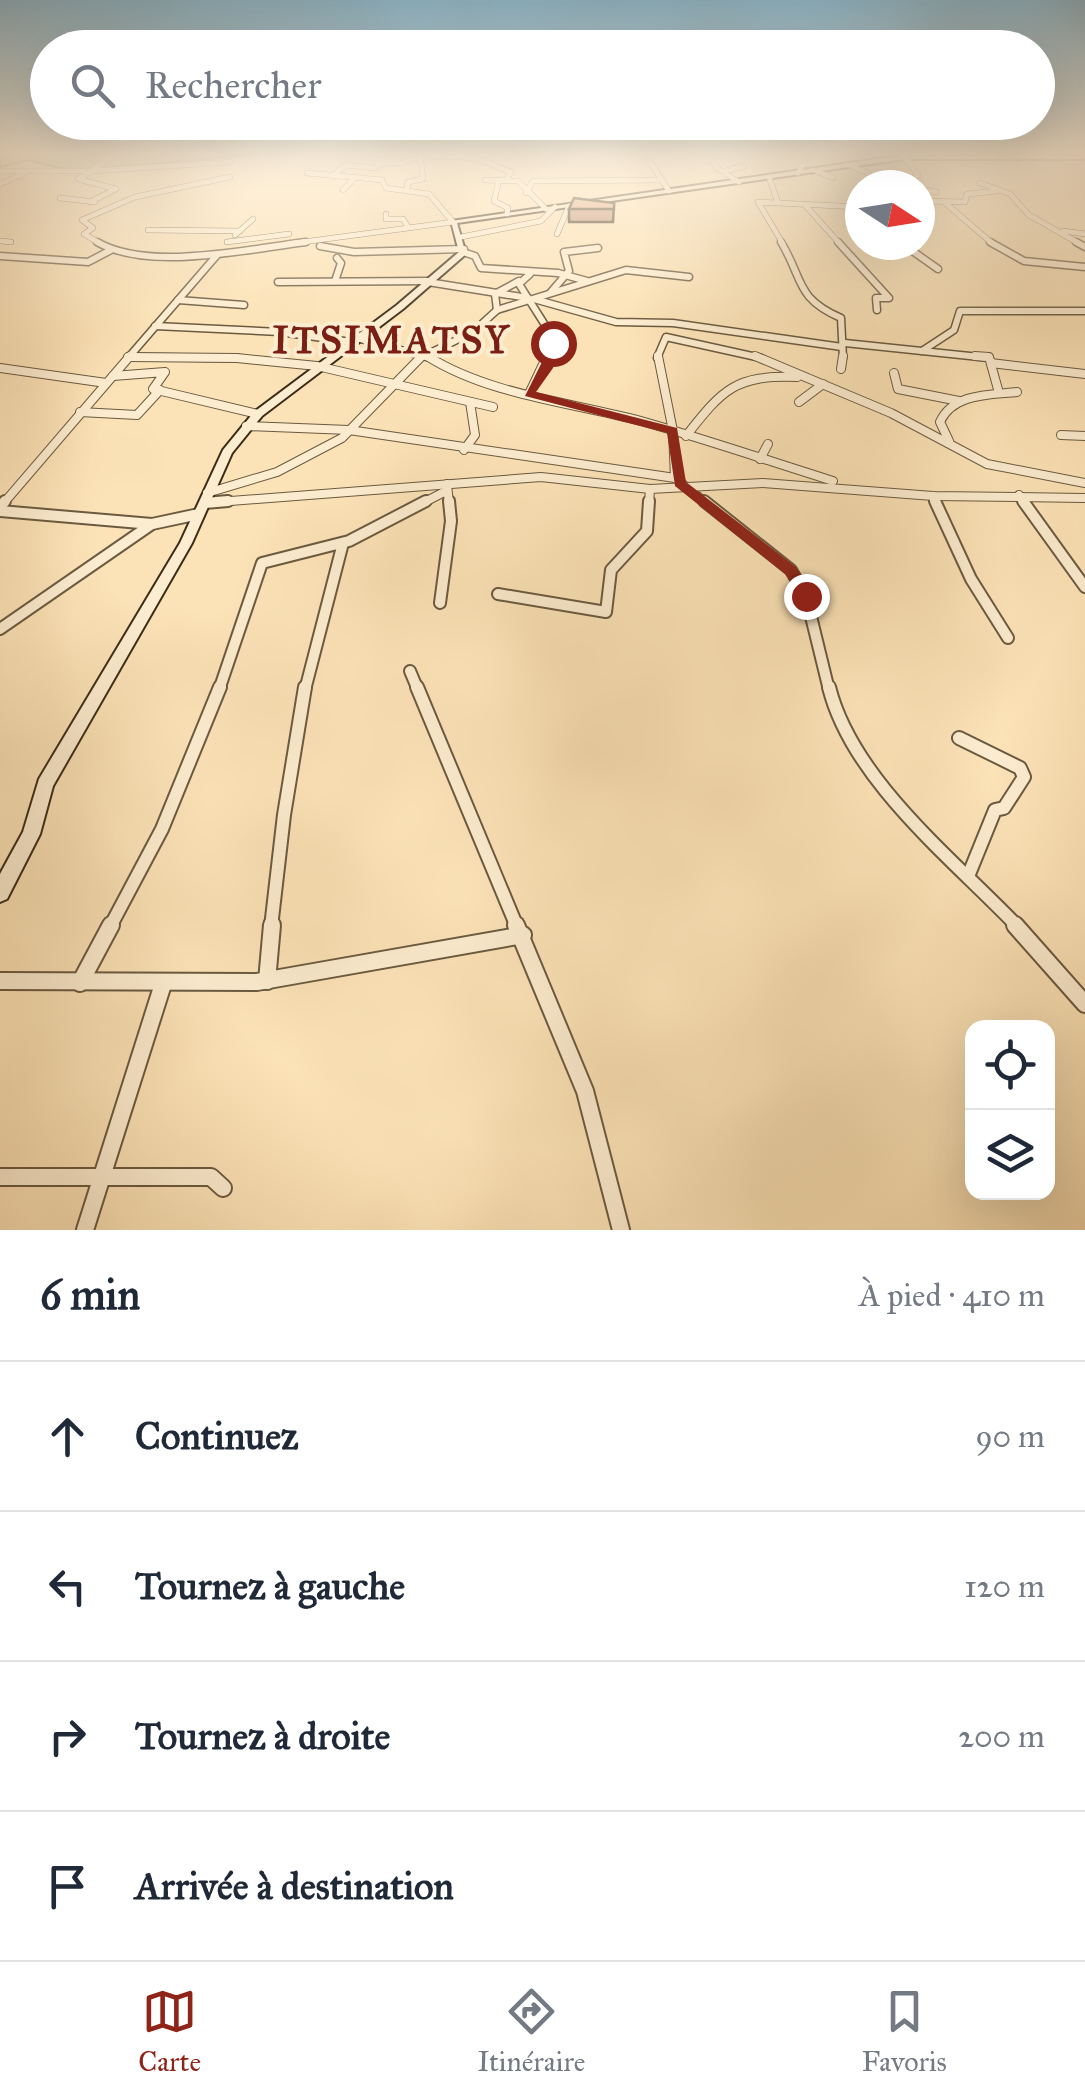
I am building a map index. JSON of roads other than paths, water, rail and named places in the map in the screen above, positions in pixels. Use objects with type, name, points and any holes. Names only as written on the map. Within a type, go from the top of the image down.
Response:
[{"type":"street","points":[[101,211],[82,220],[93,228],[84,234],[111,250],[178,257],[318,246],[526,211]]},
{"type":"street","points":[[443,211],[461,237],[463,251]]},
{"type":"street","points":[[461,237],[541,221],[548,211]]},
{"type":"street","points":[[557,234],[567,211]]},
{"type":"street","points":[[763,211],[790,258],[800,290],[818,308],[840,318],[842,369]]},
{"type":"street","points":[[811,211],[889,298],[876,298],[877,310]]},
{"type":"street","points":[[955,211],[999,249],[1029,262],[1085,267]]},
{"type":"street","points":[[1031,211],[1085,247]]},
{"type":"street","points":[[386,214],[386,219],[403,218],[408,228]]},
{"type":"street","points":[[0,509],[215,255],[253,220]]},
{"type":"street","points":[[148,230],[240,231]]},
{"type":"street","points":[[1057,230],[1085,234]]},
{"type":"street","points":[[227,242],[289,234]]},
{"type":"street","points":[[0,241],[10,242]]},
{"type":"street","points":[[318,246],[354,252],[463,251],[475,256],[481,268],[525,269],[530,274]]},
{"type":"street","points":[[568,276],[564,252],[598,248]]},
{"type":"street","points":[[0,256],[88,262],[111,250]]},
{"type":"street","points":[[0,893],[31,834],[45,784],[203,503],[227,452],[258,414],[463,251]]},
{"type":"street","points":[[336,278],[341,263],[337,258]]},
{"type":"street","points":[[924,260],[938,270]]},
{"type":"street","points":[[0,629],[6,617],[152,524],[304,459],[349,430],[394,380],[424,354],[472,332],[497,310],[626,270],[689,277]]},
{"type":"street","points":[[495,294],[530,274],[568,276],[588,282]]},
{"type":"street","points":[[547,295],[568,276]]},
{"type":"street","points":[[278,282],[336,278],[428,282],[532,299],[616,322],[673,323],[844,345],[989,357],[998,394]]},
{"type":"street","points":[[519,281],[553,343],[547,368],[529,394]]},
{"type":"street","points":[[495,294],[497,310]]},
{"type":"street","points":[[178,300],[244,305]]},
{"type":"street","points":[[922,351],[959,327],[960,311],[1085,311]]},
{"type":"street","points":[[154,326],[268,331],[354,340],[424,354],[446,368],[529,394],[860,486]]},
{"type":"street","points":[[1084,1000],[866,768],[847,740],[825,681],[806,596],[790,570],[677,480],[673,431],[657,359],[666,337],[734,348],[823,384],[950,443],[972,458],[1013,472],[1085,483]]},
{"type":"street","points":[[128,357],[237,358],[317,366],[394,380],[493,407]]},
{"type":"street","points":[[991,363],[1084,375]]},
{"type":"street","points":[[0,368],[109,379],[165,372],[153,389],[258,414]]},
{"type":"street","points":[[894,373],[898,389],[959,401],[1017,392]]},
{"type":"street","points":[[686,436],[717,397],[756,376],[808,378]]},
{"type":"street","points":[[799,402],[823,384]]},
{"type":"street","points":[[80,412],[138,415],[160,390]]},
{"type":"street","points":[[950,443],[940,422],[959,401]]},
{"type":"street","points":[[464,450],[475,435],[470,402]]},
{"type":"street","points":[[246,426],[349,430],[464,450],[604,464],[677,480],[860,486],[933,496],[1085,498]]},
{"type":"street","points":[[1061,435],[1085,436]]},
{"type":"street","points":[[760,460],[768,444]]},
{"type":"street","points":[[203,503],[554,477],[650,489],[677,480]]},
{"type":"street","points":[[80,982],[162,829],[217,695],[262,563],[342,543],[446,487]]},
{"type":"street","points":[[440,603],[451,521],[446,487]]},
{"type":"street","points":[[498,594],[560,602],[590,613],[606,612],[611,570],[628,547],[647,531],[650,489]]},
{"type":"street","points":[[1019,495],[1085,588]]},
{"type":"street","points":[[933,496],[971,579],[1008,638]]},
{"type":"street","points":[[0,509],[152,524]]},
{"type":"street","points":[[267,981],[274,884],[300,701],[342,543]]},
{"type":"street","points":[[410,671],[584,1091],[621,1230]]},
{"type":"street","points":[[959,738],[1020,768],[1024,777],[1004,808],[994,810],[969,874]]},
{"type":"street","points":[[0,982],[267,981],[522,935]]},
{"type":"street","points":[[85,1230],[163,984]]},
{"type":"street","points":[[0,1177],[210,1177],[223,1188]]},
{"type":"district","name":"ITSIMATSY","points":[[392,340]]}]
